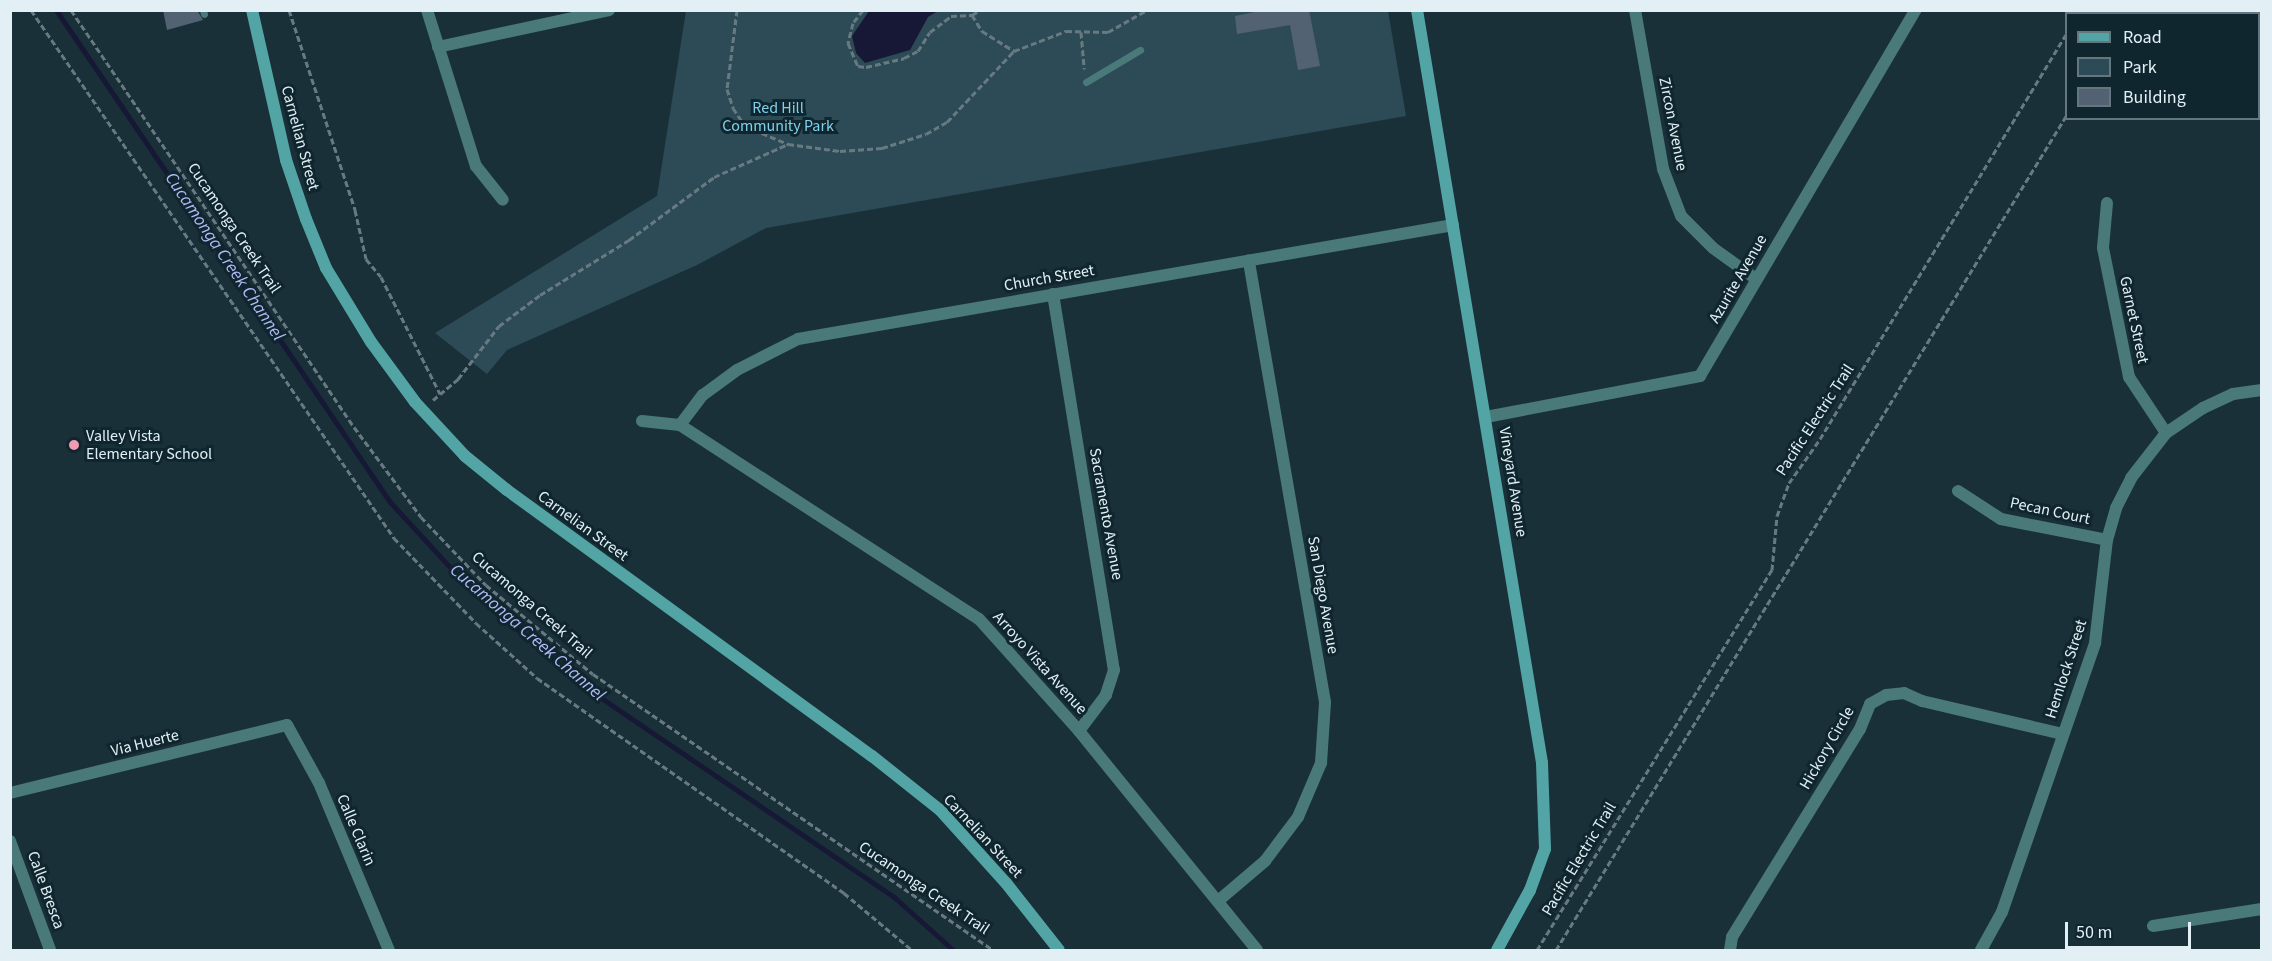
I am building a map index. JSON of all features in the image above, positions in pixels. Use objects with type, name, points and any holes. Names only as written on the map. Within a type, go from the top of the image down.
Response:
[{"type":"main road","name":"Carnelian Street","points":[[252,10],[286,160],[326,268],[371,342],[423,411],[465,456],[507,490],[872,756],[940,810],[1006,883],[1059,951]]},
{"type":"main road","name":"Vineyard Avenue","points":[[1417,10],[1542,763],[1544,838],[1530,890],[1497,951]]},
{"type":"street","points":[[427,10],[476,166],[502,200]]},
{"type":"street","points":[[438,47],[609,10]]},
{"type":"street","name":"Zircon Avenue","points":[[1635,10],[1663,169],[1681,216],[1713,248],[1756,279]]},
{"type":"street","name":"Azurite Avenue","points":[[1486,417],[1700,376],[1910,12]]},
{"type":"street","name":"Garnet Street","points":[[2107,203],[2103,248],[2129,377],[2166,433]]},
{"type":"street","name":"Church Street","points":[[680,425],[703,396],[737,370],[798,339],[1453,225]]},
{"type":"street","name":"San Diego Avenue","points":[[1218,901],[1265,861],[1298,817],[1321,764],[1325,702],[1250,260]]},
{"type":"street","name":"Sacramento Avenue","points":[[1053,294],[1113,670],[1106,695],[1079,731]]},
{"type":"street","name":"Hemlock Street","points":[[1981,951],[2001,912],[2095,643],[2107,540],[2116,508],[2131,478],[2166,433],[2203,408],[2233,394],[2262,390]]},
{"type":"street","name":"Arroyo Vista Avenue","points":[[642,421],[680,425],[979,619],[1079,731],[1257,951]]},
{"type":"street","name":"Pecan Court","points":[[1958,490],[2001,519],[2107,540]]},
{"type":"street","name":"Hickory Circle","points":[[1730,951],[1732,937],[1860,729],[1870,704],[1886,695],[1904,693],[1923,701],[2063,734]]},
{"type":"street","name":"Via Huerte","points":[[10,793],[286,725]]},
{"type":"street","name":"Calle Clarin","points":[[286,725],[319,783],[389,951]]},
{"type":"street","name":"Calle Bresca","points":[[10,841],[50,951]]},
{"type":"street","points":[[2153,926],[2262,909]]},
{"type":"lane","points":[[1086,82],[1140,50]]},
{"type":"path","points":[[32,10],[394,538],[476,623],[537,678],[844,893],[912,951]]},
{"type":"path","name":"Cucamonga Creek Trail","points":[[71,10],[354,427],[421,518],[486,585],[593,674],[993,951]]},
{"type":"path","points":[[289,10],[355,210],[366,259],[381,277],[440,394]]},
{"type":"path","points":[[737,10],[727,64],[727,89],[733,108],[745,126],[788,144],[860,151],[926,135],[953,117],[1014,51],[1049,35],[1108,32],[1147,10]]},
{"type":"path","points":[[863,10],[853,23],[848,43],[858,66],[866,67],[918,51],[930,32],[951,16],[972,15],[980,10]]},
{"type":"path","points":[[972,15],[982,31],[1014,51]]},
{"type":"path","points":[[1081,32],[1086,82]]},
{"type":"path","name":"Pacific Electric Trail","points":[[1537,951],[1772,570],[1778,516],[1789,483],[1820,439],[2065,38]]},
{"type":"path","name":"Pacific Electric Trail","points":[[1556,951],[2065,119]]},
{"type":"path","points":[[423,411],[458,379],[500,326],[540,296],[629,240],[714,177],[788,144]]},
{"type":"green space","name":"Red Hill Community Park","points":[[686,11],[1388,11],[1406,116],[766,228],[697,265],[507,350],[487,374],[435,333],[657,196]]},
{"type":"shaded area","points":[[869,11],[938,11],[928,17],[910,50],[865,63],[856,53],[852,36]]},
{"type":"building","points":[[163,10],[197,10],[203,20],[167,30]]},
{"type":"building","points":[[1265,10],[1309,10],[1320,66],[1298,70],[1290,25],[1237,34],[1235,16]]},
{"type":"waterway","name":"Cucamonga Creek Channel","points":[[56,10],[390,502],[469,588],[585,687],[894,897],[953,950]]},
{"type":"place","name":"Valley Vista Elementary School","points":[[74,445]]}]
